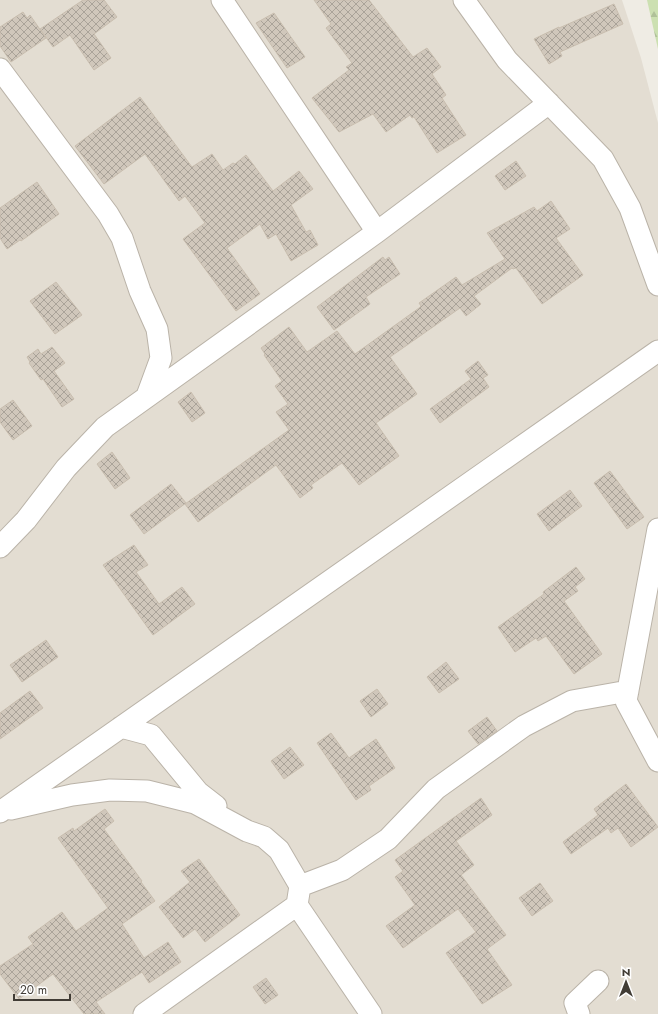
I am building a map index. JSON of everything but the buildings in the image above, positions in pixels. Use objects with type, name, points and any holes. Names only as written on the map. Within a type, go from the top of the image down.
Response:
[{"type":"street","points":[[222,0],[377,232]]},
{"type":"street","points":[[464,0],[507,60],[602,159],[630,208],[658,285]]},
{"type":"street","points":[[0,69],[108,214],[122,238],[140,291],[157,329],[161,358],[147,396]]},
{"type":"street","points":[[0,547],[26,520],[66,468],[105,427],[377,232],[549,103]]},
{"type":"street","points":[[1,812],[658,350]]},
{"type":"street","points":[[658,529],[626,701],[658,761]]},
{"type":"street","points":[[144,1014],[298,895],[342,870],[388,839],[436,789],[524,726],[572,701],[628,692]]},
{"type":"street","points":[[121,727],[151,735],[198,792],[247,830]]},
{"type":"street","points":[[1,812],[72,795],[110,790],[147,791],[195,803],[247,830],[264,837],[280,850],[298,895],[371,1014]]},
{"type":"street","points":[[579,1014],[575,1003],[598,981]]},
{"type":"shaded area","points":[[0,0],[622,0],[641,58],[658,123],[658,1014],[0,1014]]},
{"type":"green space","points":[[647,0],[658,0],[658,49]]}]
